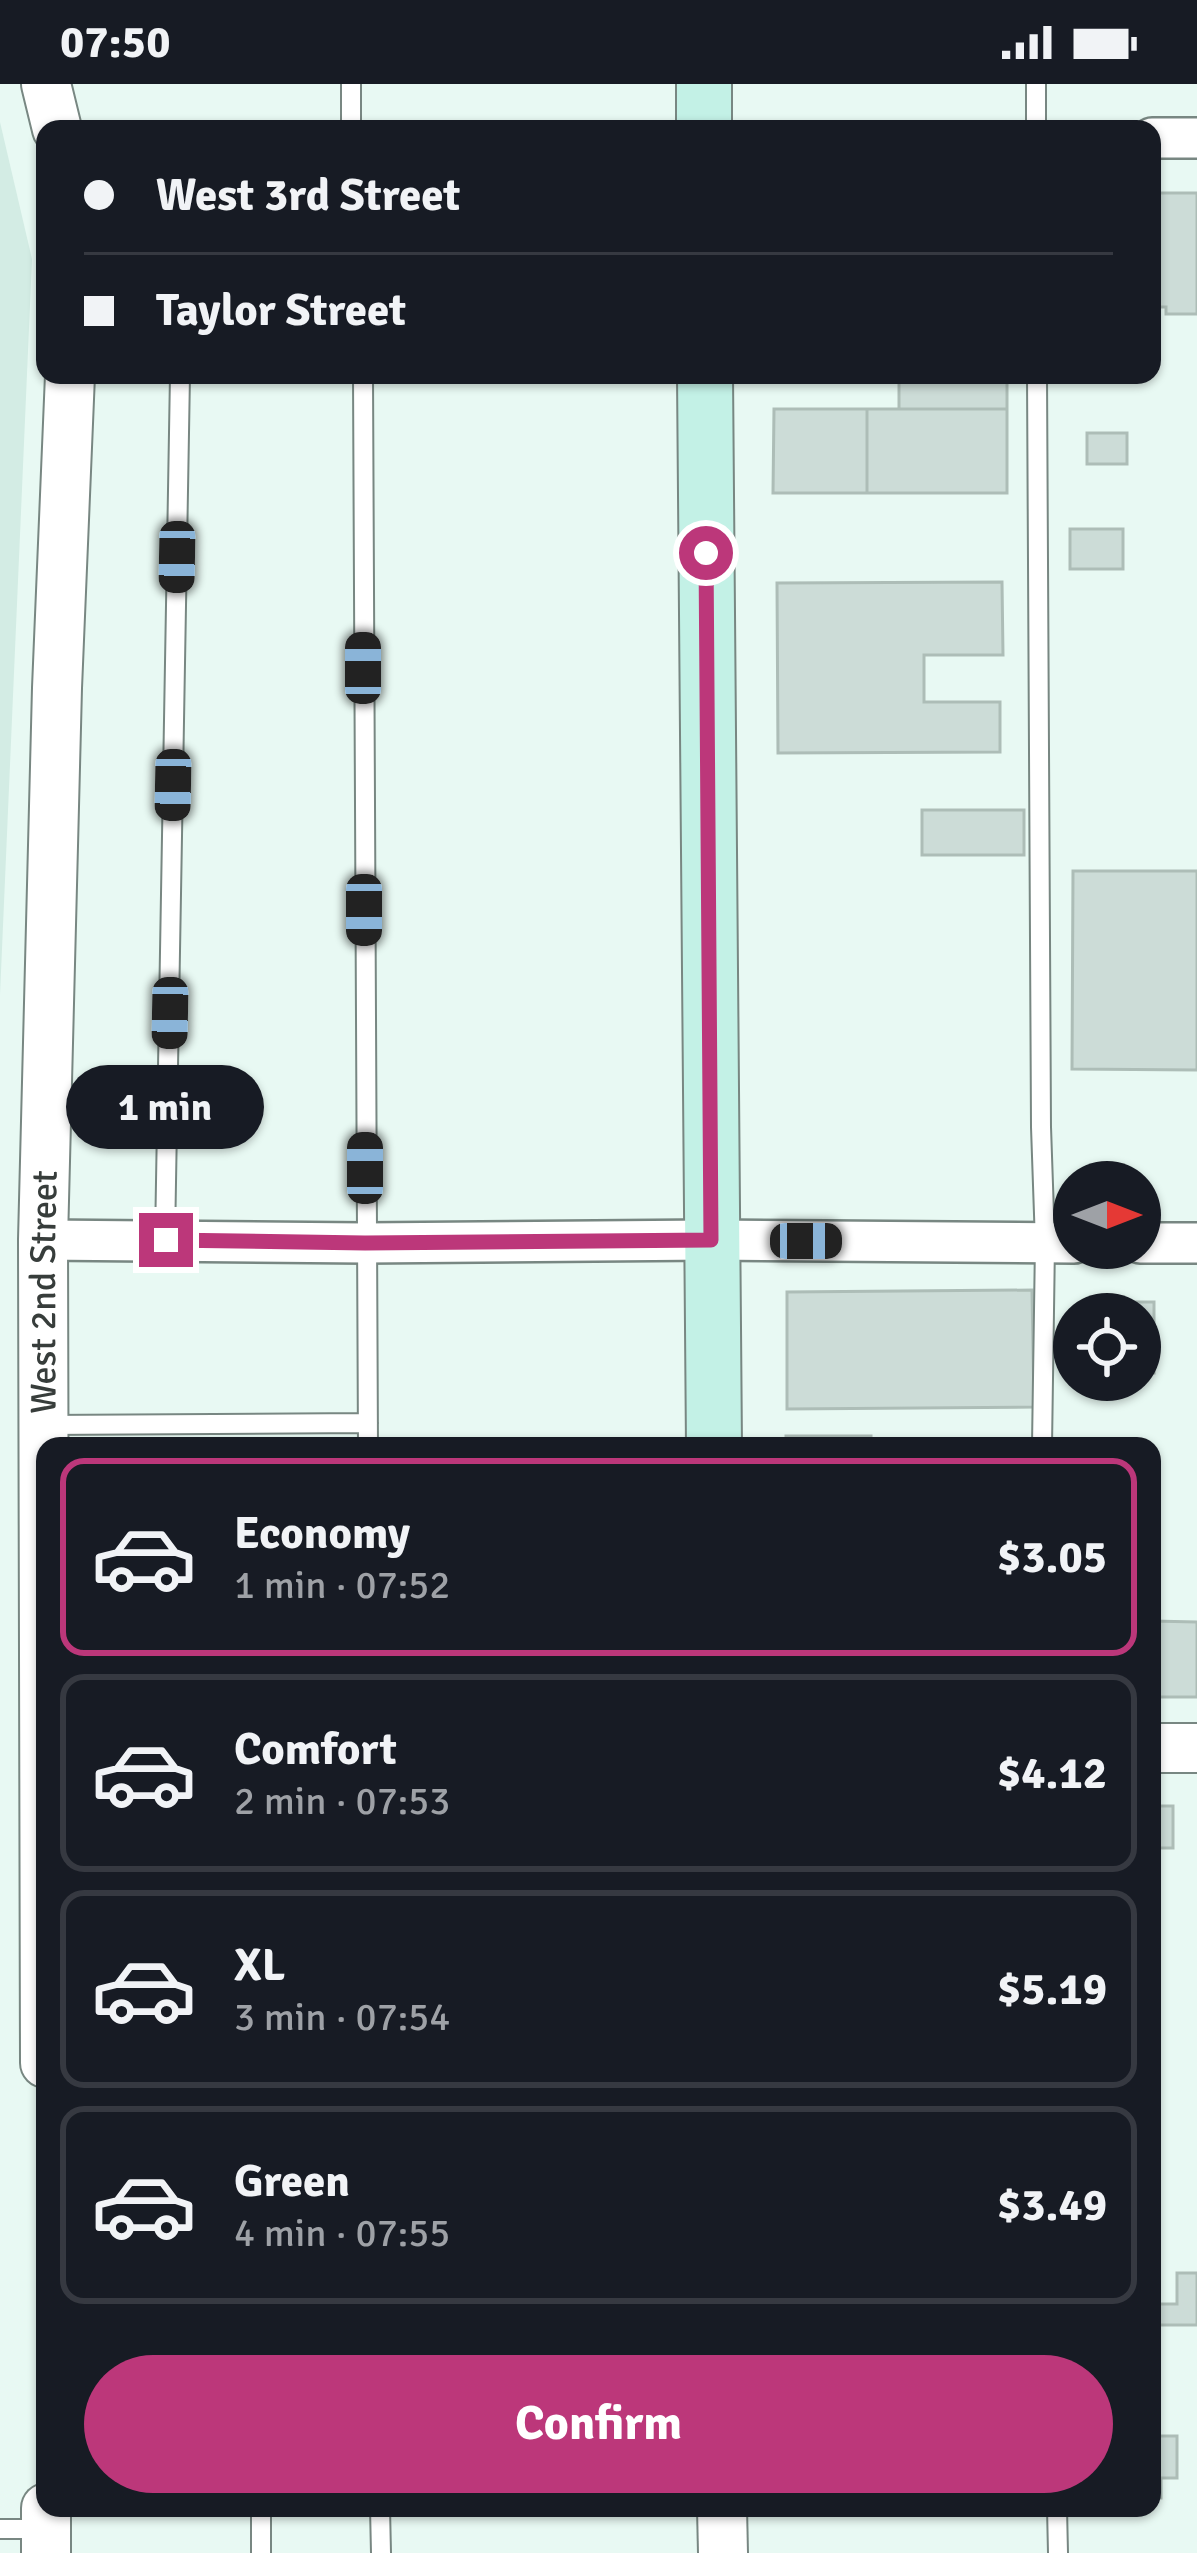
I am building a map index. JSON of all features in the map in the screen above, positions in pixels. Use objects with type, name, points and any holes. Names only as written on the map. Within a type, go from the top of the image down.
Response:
[{"type":"main road","points":[[704,84],[704,120]]},
{"type":"main road","points":[[705,384],[714,1437]]},
{"type":"street","points":[[46,84],[55,120]]},
{"type":"street","points":[[1161,138],[1197,138]]},
{"type":"street","name":"West 2nd Street","points":[[44,1437],[43,1240],[70,384]]},
{"type":"street","points":[[43,1240],[1053,1243]]},
{"type":"street","points":[[1161,1243],[1197,1243]]},
{"type":"street","points":[[1161,1748],[1197,1748]]},
{"type":"street","points":[[0,1756],[36,1756]]},
{"type":"street","points":[[722,2517],[723,2553]]},
{"type":"lane","points":[[351,84],[351,120]]},
{"type":"lane","points":[[1036,84],[1036,120]]},
{"type":"lane","points":[[166,1240],[181,384]]},
{"type":"lane","points":[[363,384],[368,1437]]},
{"type":"lane","points":[[1037,384],[1040,1127],[1053,1202]]},
{"type":"lane","points":[[1043,1437],[1058,1269]]},
{"type":"lane","points":[[44,1425],[368,1423]]},
{"type":"lane","points":[[261,2517],[261,2553]]},
{"type":"lane","points":[[380,2517],[381,2553]]},
{"type":"lane","points":[[1057,2517],[1058,2553]]},
{"type":"shaded area","points":[[0,122],[32,259],[0,995]]},
{"type":"building","points":[[1161,193],[1197,193],[1197,314],[1166,314],[1166,307],[1161,307]]},
{"type":"building","points":[[899,384],[1007,384],[1007,409],[899,409]]},
{"type":"building","points":[[774,409],[867,409],[867,493],[773,493]]},
{"type":"building","points":[[867,409],[1007,409],[1007,493],[867,493]]},
{"type":"building","points":[[1087,433],[1127,433],[1127,464],[1087,464]]},
{"type":"building","points":[[1070,529],[1123,529],[1123,569],[1070,569]]},
{"type":"building","points":[[1002,582],[1003,655],[924,655],[924,702],[1000,702],[1000,752],[778,753],[777,583]]},
{"type":"building","points":[[922,810],[1024,810],[1024,855],[922,855]]},
{"type":"building","points":[[1073,871],[1197,871],[1197,1070],[1072,1069]]},
{"type":"building","points":[[1032,1290],[1034,1407],[787,1409],[787,1292]]},
{"type":"building","points":[[1161,1621],[1197,1622],[1197,1697],[1161,1697]]},
{"type":"building","points":[[1161,1806],[1173,1806],[1173,1848],[1161,1848]]},
{"type":"building","points":[[1177,2273],[1197,2273],[1197,2325],[1161,2325],[1161,2304],[1177,2304]]},
{"type":"building","points":[[1161,2436],[1177,2436],[1177,2478],[1161,2478]]},
{"type":"route","points":[[166,1240],[711,1240],[706,553]]}]
